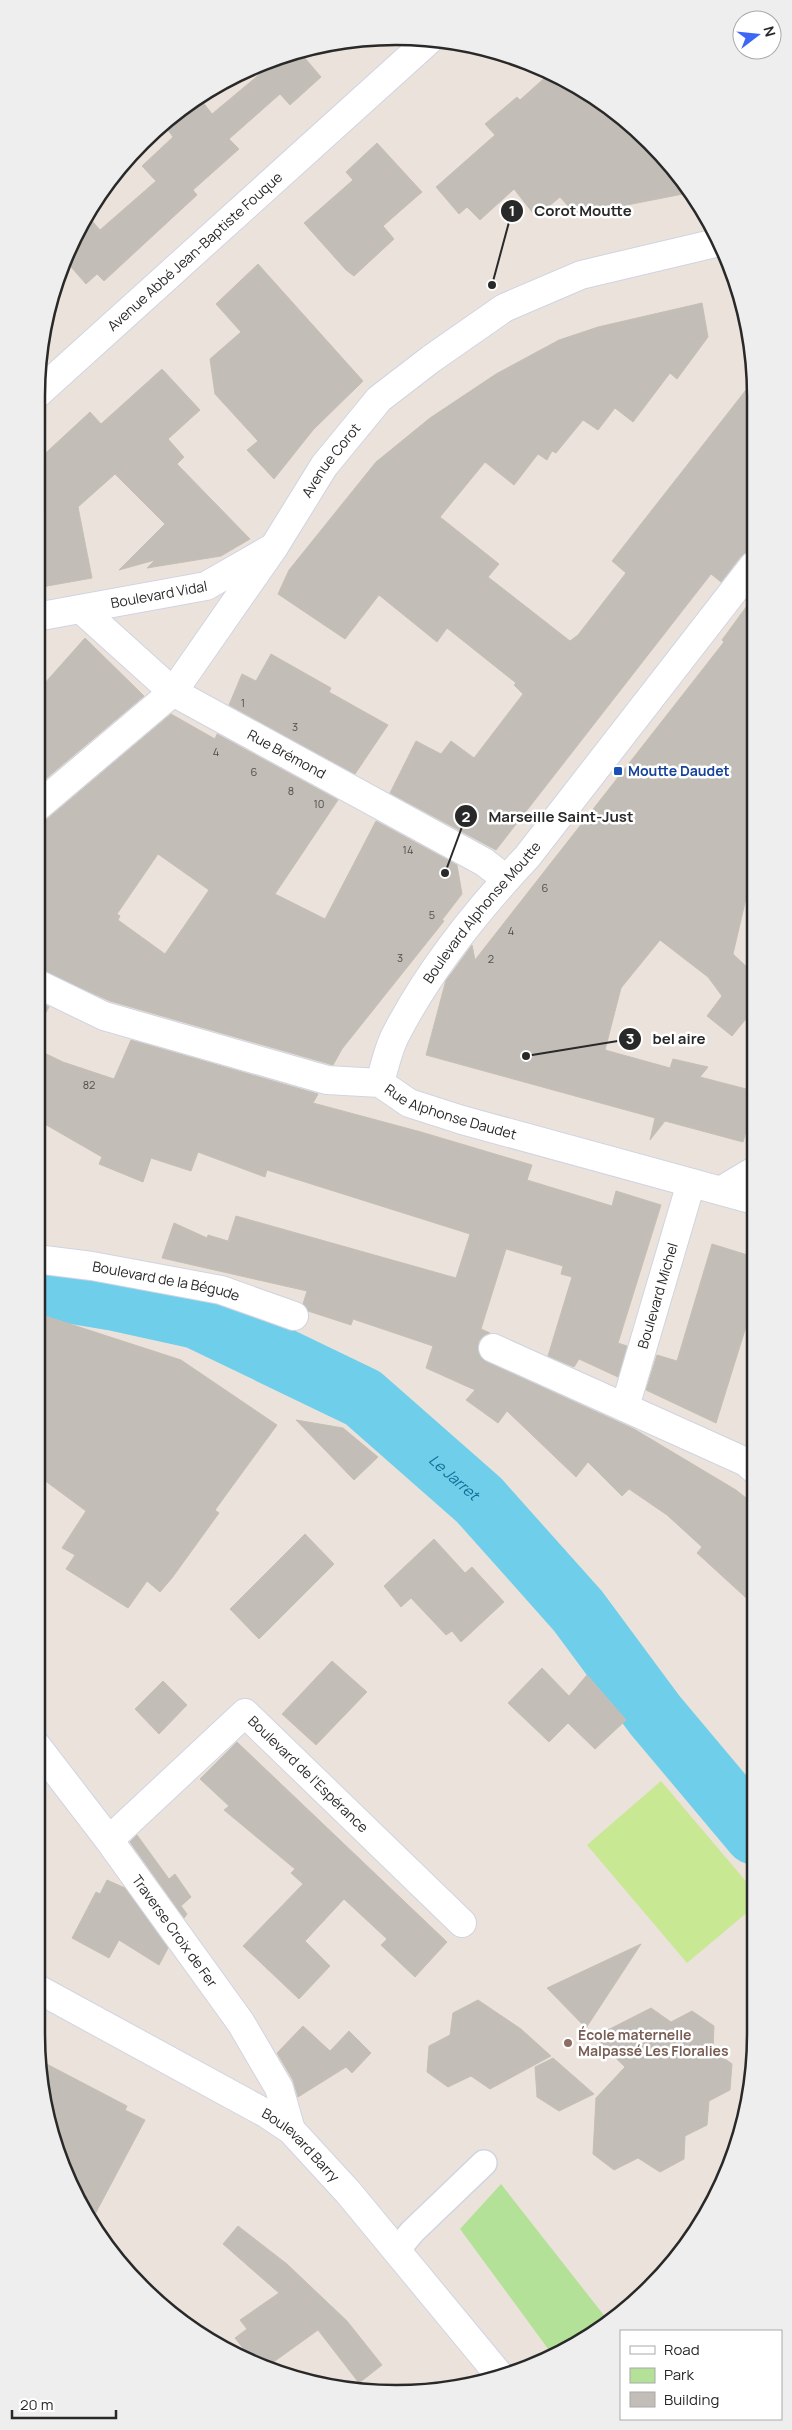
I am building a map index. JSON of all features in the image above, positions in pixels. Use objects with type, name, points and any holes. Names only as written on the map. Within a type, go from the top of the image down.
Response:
[{"type":"street","name":"Avenue Abbé Jean-Baptiste Fouque","points":[[45,386],[422,46]]},
{"type":"street","name":"Avenue Corot","points":[[45,800],[173,692],[274,547],[324,466],[379,399],[431,359],[504,308],[581,274],[712,244]]},
{"type":"street","name":"Boulevard Vidal","points":[[45,616],[206,586],[274,547]]},
{"type":"street","name":"Boulevard Alphonse Moutte","points":[[380,1083],[394,1037],[433,974],[506,879],[527,857],[747,574]]},
{"type":"street","name":"Rue Brémond","points":[[82,610],[173,692],[484,862],[506,879]]},
{"type":"street","name":"Rue Alphonse Daudet","points":[[45,987],[113,1019],[327,1080],[380,1083],[409,1103],[462,1120],[747,1198]]},
{"type":"street","points":[[722,1190],[747,1175]]},
{"type":"street","name":"Boulevard Michel","points":[[624,1407],[691,1183]]},
{"type":"street","name":"Boulevard de la Bégude","points":[[45,1260],[92,1266],[220,1290],[294,1316]]},
{"type":"street","points":[[493,1348],[747,1463]]},
{"type":"street","name":"Boulevard de l'Espérance","points":[[109,1840],[245,1713],[462,1923]]},
{"type":"street","name":"Traverse Croix de Fer","points":[[45,1757],[109,1840],[241,2023],[279,2088],[291,2130]]},
{"type":"street","name":"Boulevard Barry","points":[[45,1993],[267,2114],[291,2130],[398,2250],[496,2370]]},
{"type":"street","points":[[398,2250],[412,2232],[484,2162]]},
{"type":"green space","points":[[661,1781],[747,1883],[747,1913],[687,1963],[587,1845]]},
{"type":"green space","points":[[501,2184],[605,2316],[572,2338],[549,2350],[460,2229]]},
{"type":"building","points":[[304,57],[321,77],[290,105],[280,94],[229,139],[239,149],[193,190],[197,195],[104,281],[97,274],[86,284],[70,266],[92,220],[100,230],[156,181],[142,166],[173,137],[168,130],[203,103],[212,114],[261,73]]},
{"type":"building","points":[[544,78],[572,92],[627,132],[660,165],[683,194],[576,215],[560,197],[536,217],[514,189],[480,220],[467,207],[459,214],[436,187],[495,135],[485,124],[517,97],[520,100]]},
{"type":"building","points":[[377,143],[422,192],[383,226],[394,239],[354,276],[346,270],[304,223],[353,180],[346,172]]},
{"type":"building","points":[[258,264],[363,381],[313,430],[274,479],[247,450],[258,441],[215,394],[210,359],[241,332],[216,304]]},
{"type":"building","points":[[702,303],[708,337],[677,379],[670,373],[633,422],[615,408],[598,430],[583,420],[556,453],[552,451],[547,460],[538,454],[514,485],[485,462],[440,517],[499,564],[488,577],[570,641],[578,635],[626,573],[612,561],[747,389],[747,554],[741,556],[721,582],[711,574],[496,850],[390,793],[416,741],[441,754],[451,741],[474,758],[523,694],[514,685],[516,683],[447,628],[437,642],[379,595],[345,639],[278,594],[289,570],[376,462],[430,418],[496,374],[559,340],[598,327]]},
{"type":"building","points":[[162,369],[200,410],[168,439],[184,457],[177,464],[250,539],[221,556],[147,568],[155,560],[119,570],[165,524],[115,474],[78,507],[92,578],[45,586],[45,454],[90,412],[101,424]]},
{"type":"building","points":[[747,606],[747,894],[733,954],[747,967],[747,1018],[732,1036],[707,1016],[722,996],[708,977],[660,940],[621,988],[605,1050],[670,1068],[673,1059],[708,1067],[700,1077],[747,1089],[747,1128],[743,1142],[665,1121],[650,1140],[655,1118],[426,1055],[446,980],[472,945],[475,960],[724,642],[722,640]]},
{"type":"building","points":[[85,638],[144,696],[45,779],[45,683]]},
{"type":"building","points":[[271,654],[331,688],[329,692],[388,725],[355,774],[229,705],[242,674],[256,681]]},
{"type":"building","points":[[171,714],[215,739],[217,734],[338,800],[275,894],[325,919],[376,821],[457,865],[462,894],[442,920],[444,921],[342,1049],[333,1065],[110,1001],[45,972],[45,820]],"holes":[[[158,854],[209,890],[165,954],[118,920],[120,916],[117,914]]]},
{"type":"building","points":[[45,1005],[49,1007],[45,1014]]},
{"type":"building","points":[[131,1040],[318,1094],[313,1103],[421,1132],[532,1165],[527,1180],[612,1206],[616,1191],[661,1205],[618,1343],[627,1346],[618,1377],[579,1359],[574,1367],[548,1356],[572,1277],[561,1274],[563,1266],[506,1249],[481,1329],[490,1333],[479,1341],[478,1350],[481,1357],[487,1362],[634,1429],[736,1490],[747,1499],[747,1599],[697,1553],[702,1547],[667,1515],[629,1489],[622,1496],[588,1462],[576,1477],[507,1411],[498,1423],[466,1400],[475,1390],[426,1368],[433,1346],[353,1319],[351,1325],[308,1311],[303,1304],[307,1291],[162,1258],[174,1223],[207,1238],[208,1235],[228,1241],[236,1216],[456,1278],[470,1234],[267,1170],[265,1177],[198,1152],[191,1171],[151,1158],[143,1182],[99,1164],[102,1157],[45,1124],[45,1053],[63,1062],[114,1079]]},
{"type":"building","points":[[712,1244],[747,1255],[747,1323],[716,1423],[646,1390],[657,1355],[677,1361]]},
{"type":"building","points":[[45,1316],[181,1360],[277,1425],[215,1510],[219,1513],[172,1578],[160,1592],[147,1581],[128,1608],[66,1569],[75,1555],[62,1548],[86,1511],[45,1481]]},
{"type":"building","points":[[296,1420],[343,1428],[378,1457],[354,1480]]},
{"type":"building","points":[[305,1534],[334,1564],[259,1639],[230,1609]]},
{"type":"building","points":[[434,1539],[465,1573],[472,1567],[504,1602],[461,1642],[452,1631],[446,1635],[411,1598],[401,1607],[384,1586]]},
{"type":"building","points":[[332,1661],[367,1692],[316,1745],[282,1714]]},
{"type":"building","points":[[542,1668],[569,1696],[587,1675],[626,1720],[595,1749],[568,1723],[549,1742],[508,1703]]},
{"type":"building","points":[[163,1681],[187,1705],[159,1734],[135,1709]]},
{"type":"building","points":[[237,1742],[447,1942],[415,1977],[381,1945],[387,1939],[344,1899],[305,1941],[330,1966],[299,1999],[243,1946],[303,1884],[291,1873],[295,1869],[224,1810],[229,1806],[200,1779]]},
{"type":"building","points":[[137,1835],[169,1879],[175,1874],[191,1897],[181,1906],[187,1914],[184,1918],[130,1842]]},
{"type":"building","points":[[107,1880],[125,1888],[168,1948],[159,1965],[119,1940],[109,1958],[72,1938],[96,1892],[100,1894]]},
{"type":"building","points":[[641,1944],[586,2028],[547,1988]]},
{"type":"building","points":[[478,2000],[521,2029],[551,2056],[490,2089],[471,2076],[448,2087],[427,2072],[429,2046],[450,2035],[453,2013]]},
{"type":"building","points":[[651,2008],[671,2022],[692,2011],[714,2026],[713,2050],[732,2064],[730,2090],[709,2101],[707,2125],[685,2136],[684,2159],[660,2172],[638,2158],[614,2170],[593,2154],[596,2098],[625,2067],[594,2037]]},
{"type":"building","points":[[303,2026],[330,2051],[349,2031],[371,2053],[352,2073],[346,2067],[298,2097],[293,2080],[277,2053]]},
{"type":"building","points":[[553,2058],[594,2094],[559,2111],[537,2097],[535,2067]]},
{"type":"building","points":[[47,2064],[127,2106],[125,2110],[145,2120],[95,2215],[81,2189],[64,2147],[52,2102]]},
{"type":"building","points":[[238,2226],[287,2264],[347,2321],[382,2365],[359,2383],[318,2330],[273,2362],[245,2351],[235,2338],[247,2329],[240,2320],[279,2293],[223,2244]]},
{"type":"waterway","name":"Le Jarret","points":[[45,1288],[115,1300],[197,1318],[363,1398],[479,1500],[578,1611],[655,1715],[747,1824]]},
{"type":"place","name":"Corot Moutte","points":[[492,285]]},
{"type":"place","name":"Moutte Daudet","points":[[618,771]]},
{"type":"place","name":"Marseille Saint-Just","points":[[445,873]]},
{"type":"place","name":"bel aire","points":[[526,1056]]},
{"type":"place","name":"École maternelle Malpassé Les Floralies","points":[[568,2043]]}]
